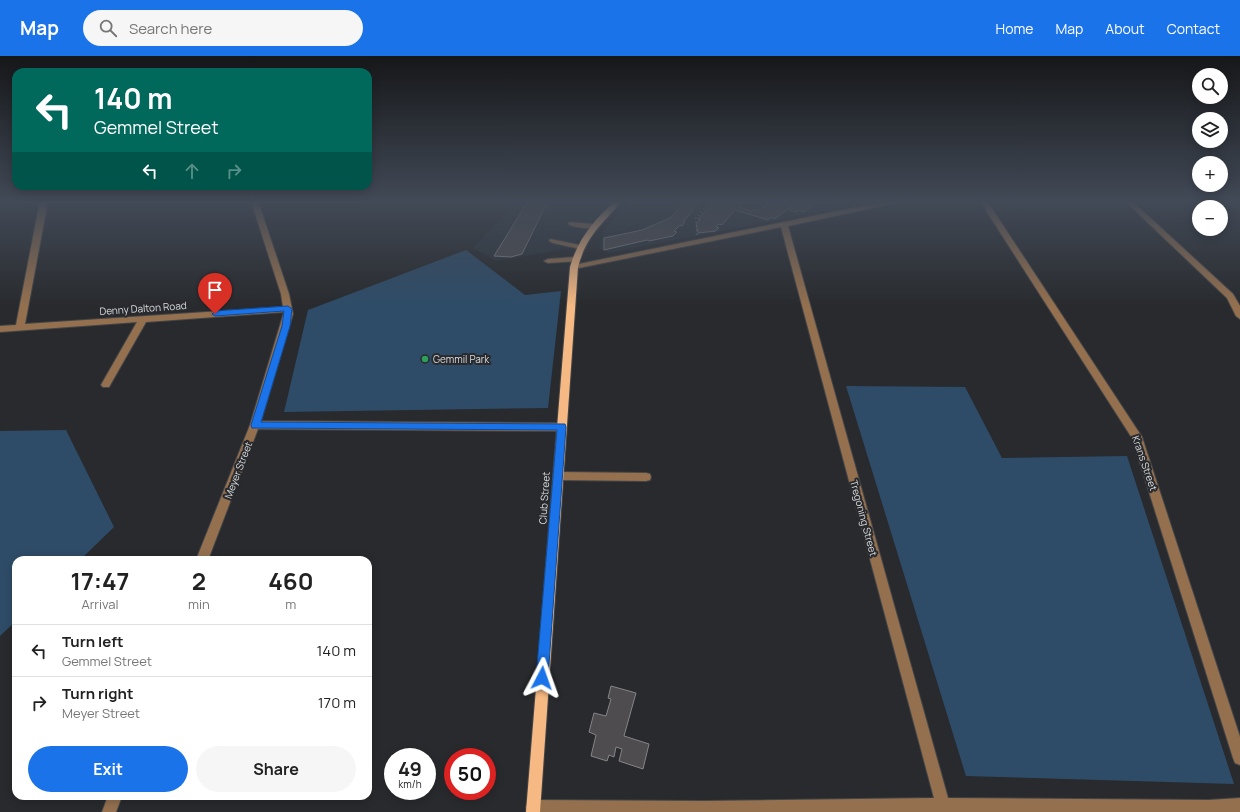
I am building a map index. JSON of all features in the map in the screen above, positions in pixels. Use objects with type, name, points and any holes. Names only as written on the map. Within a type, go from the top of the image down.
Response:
[{"type":"main road","name":"Club Street","points":[[533,809],[575,263],[580,247],[587,236]]},
{"type":"street","points":[[20,328],[37,236]]},
{"type":"street","points":[[265,236],[288,309]]},
{"type":"street","points":[[548,260],[575,263],[727,236]]},
{"type":"street","name":"Tregoning Street","points":[[787,236],[944,809]]},
{"type":"street","name":"Krans Street","points":[[1006,236],[1136,437],[1240,758]]},
{"type":"street","points":[[1166,236],[1230,296],[1240,316]]},
{"type":"street","points":[[553,241],[580,247]]},
{"type":"street","name":"Denny Dalton Road","points":[[0,329],[288,309]]},
{"type":"street","name":"Meyer Street","points":[[204,556],[255,425],[286,326],[288,309]]},
{"type":"street","points":[[106,385],[143,319]]},
{"type":"street","points":[[255,425],[562,427]]},
{"type":"street","points":[[558,476],[646,477]]},
{"type":"street","points":[[109,812],[114,800]]},
{"type":"street","points":[[533,809],[944,809],[1209,807],[1240,805]]},
{"type":"path","points":[[698,236],[698,242]]},
{"type":"shaded area","points":[[484,236],[581,236],[570,248],[496,261],[473,248]]},
{"type":"shaded area","points":[[602,236],[695,236],[609,253],[600,249]]},
{"type":"shaded area","name":"Gemmil Park","points":[[466,250],[525,295],[561,291],[548,408],[284,412],[308,310]]},
{"type":"shaded area","points":[[846,386],[965,387],[1002,458],[1127,456],[1234,784],[966,776]]},
{"type":"shaded area","points":[[66,430],[114,527],[84,556],[12,556],[12,625],[0,636],[0,431]]},
{"type":"building","points":[[506,236],[531,236],[522,254],[511,257],[494,256]]},
{"type":"building","points":[[612,236],[672,236],[649,241],[647,240],[604,250],[604,238]]},
{"type":"building","points":[[611,686],[636,693],[624,736],[649,744],[643,769],[619,761],[622,749],[616,747],[614,757],[609,755],[607,761],[591,756],[596,735],[589,732],[594,713],[606,716],[611,699],[608,698]]},
{"type":"place","name":"Gemmil Park","points":[[425,359]]},
{"type":"route","points":[[215,314],[288,309],[288,319],[270,381],[255,425],[562,427],[542,678]]}]
